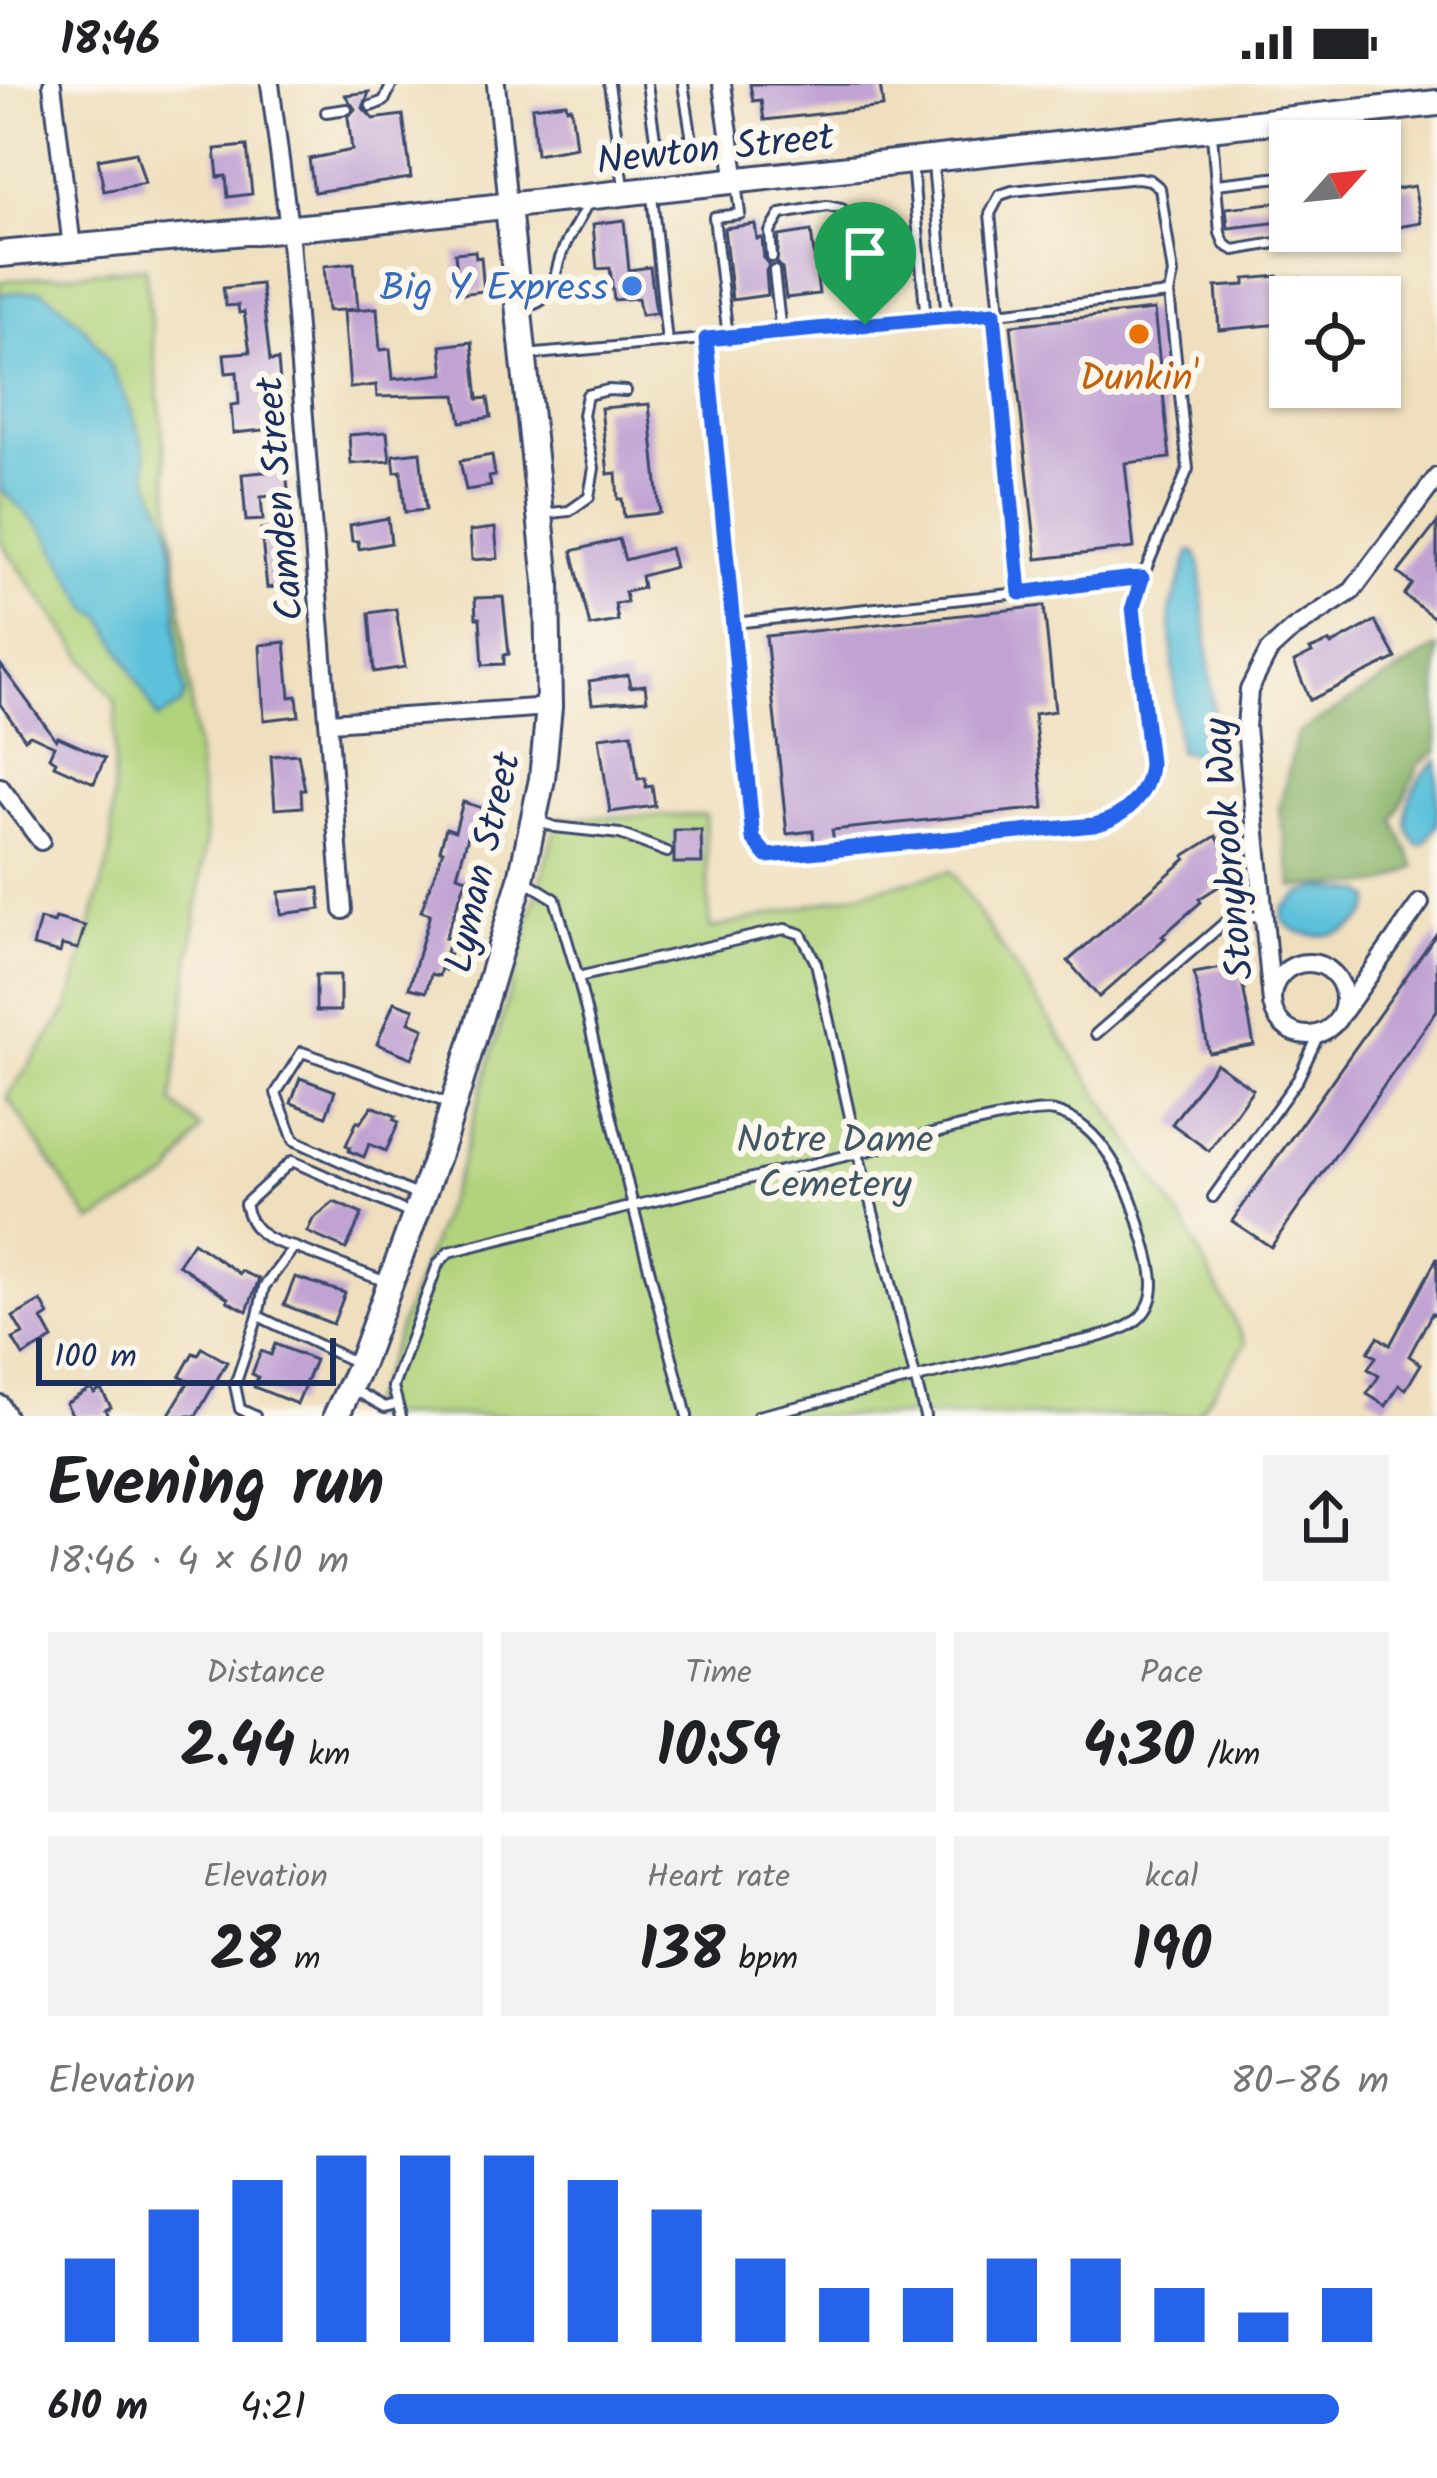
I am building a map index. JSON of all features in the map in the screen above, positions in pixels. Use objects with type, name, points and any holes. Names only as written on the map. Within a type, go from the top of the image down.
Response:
[{"type":"main road","name":"Newton Street","points":[[0,254],[508,206],[1212,127],[1306,123],[1437,103]]},
{"type":"main road","name":"Lyman Street","points":[[336,1416],[391,1283],[454,1105],[535,820],[550,658],[508,206]]},
{"type":"street","points":[[52,84],[72,248]]},
{"type":"street","name":"Camden Street","points":[[270,84],[289,228],[344,910]]},
{"type":"street","name":"Lyman Street","points":[[496,84],[508,206]]},
{"type":"street","points":[[722,84],[736,182]]},
{"type":"street","name":"Stonybrook Way","points":[[1319,1034],[1292,1031],[1276,1017],[1272,1003],[1246,727],[1252,679],[1284,636],[1352,591],[1437,477]]},
{"type":"street","points":[[330,722],[549,707]]},
{"type":"street","points":[[0,787],[41,841]]},
{"type":"street","points":[[1319,1034],[1336,1022],[1420,903]]},
{"type":"street","name":"Stonybrook Way","points":[[1272,1003],[1273,989],[1284,971],[1304,963],[1318,964],[1336,975],[1343,988],[1343,1009],[1336,1022]]},
{"type":"street","points":[[0,1404],[7,1416]]},
{"type":"lane","points":[[371,106],[384,101],[392,84]]},
{"type":"lane","points":[[609,84],[638,192],[668,343]]},
{"type":"lane","points":[[647,84],[655,138],[663,144],[692,140],[683,84]]},
{"type":"lane","points":[[326,112],[347,110]]},
{"type":"lane","points":[[1212,127],[1220,233],[1225,244],[1234,250],[1269,244]]},
{"type":"lane","points":[[922,160],[947,318]]},
{"type":"lane","points":[[922,160],[926,320]]},
{"type":"lane","points":[[706,339],[753,839],[764,854],[776,858],[1094,825],[1137,800],[1149,778],[1133,607],[1188,469],[1168,294],[1173,274],[1164,199],[1153,182],[1141,178],[1009,191],[996,200],[990,214],[1020,593]]},
{"type":"lane","points":[[1216,184],[1269,178]]},
{"type":"lane","points":[[728,338],[714,217],[740,214],[736,182]]},
{"type":"lane","points":[[519,309],[550,296],[563,249],[590,197]]},
{"type":"lane","points":[[772,256],[770,231],[784,212],[833,206],[848,213],[854,227],[865,325]]},
{"type":"lane","points":[[774,271],[781,333]]},
{"type":"lane","points":[[524,356],[1168,294]]},
{"type":"lane","points":[[540,514],[569,511],[589,497],[594,468],[584,415],[587,395],[626,392]]},
{"type":"lane","points":[[733,623],[1142,578]]},
{"type":"lane","points":[[535,820],[555,827],[620,834],[667,852]]},
{"type":"lane","points":[[521,879],[555,898],[687,1416]]},
{"type":"lane","points":[[1096,1034],[1230,918],[1264,916]]},
{"type":"lane","points":[[578,977],[785,929],[809,942],[925,1416]]},
{"type":"lane","points":[[1214,1197],[1298,1079],[1319,1034]]},
{"type":"lane","points":[[419,1207],[294,1140],[276,1093],[302,1052],[454,1105]]},
{"type":"lane","points":[[401,1416],[393,1387],[438,1264],[449,1252],[1024,1113],[1058,1112],[1082,1125],[1119,1173],[1151,1264],[1153,1295],[1146,1310],[1126,1328],[758,1416]]},
{"type":"lane","points":[[391,1283],[294,1247],[270,1243],[248,1218],[245,1204],[292,1161],[419,1207]]},
{"type":"lane","points":[[255,1416],[240,1409],[235,1385],[263,1287],[294,1247]]},
{"type":"lane","points":[[258,1316],[355,1376],[385,1407],[396,1405]]},
{"type":"green space","points":[[145,267],[206,839],[172,1102],[201,1129],[170,1177],[91,1222],[7,1097],[68,1009],[111,852],[116,702],[0,541],[0,281]]},
{"type":"green space","points":[[1437,647],[1437,752],[1420,763],[1394,820],[1415,867],[1384,884],[1293,887],[1279,810],[1297,734]]},
{"type":"green space","name":"Notre Dame Cemetery","points":[[705,815],[710,929],[951,871],[1187,1228],[1246,1344],[1196,1416],[362,1416],[461,1164],[558,818]]},
{"type":"water","points":[[41,290],[79,322],[107,360],[136,425],[148,476],[169,528],[185,694],[181,705],[158,719],[102,616],[90,610],[44,530],[0,488],[0,294]]},
{"type":"water","points":[[1190,551],[1200,564],[1216,737],[1210,748],[1194,754],[1178,751],[1170,612]]},
{"type":"water","points":[[1437,760],[1437,825],[1425,843],[1418,845],[1407,824],[1407,812],[1414,789]]},
{"type":"water","points":[[1321,888],[1364,892],[1372,899],[1368,912],[1347,930],[1333,934],[1304,933],[1282,919],[1283,908],[1300,894]]},
{"type":"building","points":[[750,84],[880,84],[883,107],[764,120],[761,100],[753,101]]},
{"type":"building","points":[[369,92],[363,108],[373,119],[403,115],[411,178],[314,192],[309,159],[352,150],[348,117],[355,109],[345,95]]},
{"type":"building","points":[[566,103],[571,107],[576,147],[536,154],[532,107]]},
{"type":"building","points":[[247,146],[252,194],[228,197],[226,176],[218,177],[215,149]]},
{"type":"building","points":[[136,152],[145,183],[104,191],[98,159]]},
{"type":"building","points":[[1414,186],[1421,223],[1401,226],[1401,188]]},
{"type":"building","points":[[1269,203],[1269,223],[1228,228],[1226,208]]},
{"type":"building","points":[[624,220],[629,270],[650,267],[656,313],[641,315],[638,298],[614,300],[610,268],[597,269],[593,224]]},
{"type":"building","points":[[755,224],[769,265],[768,295],[732,300],[724,228]]},
{"type":"building","points":[[811,231],[819,294],[786,298],[777,263],[779,236]]},
{"type":"building","points":[[475,251],[476,258],[481,257],[484,291],[459,294],[455,253]]},
{"type":"building","points":[[354,263],[358,309],[328,311],[324,266]]},
{"type":"building","points":[[1269,277],[1269,325],[1219,330],[1216,287],[1245,285],[1245,279]]},
{"type":"building","points":[[261,284],[270,361],[278,360],[284,428],[233,433],[231,405],[239,404],[237,372],[226,373],[224,354],[250,352],[244,312],[239,313],[238,305],[226,306],[223,288]]},
{"type":"building","points":[[377,308],[380,350],[390,349],[393,379],[444,374],[441,346],[472,342],[478,399],[488,398],[491,417],[461,422],[456,395],[377,397],[376,385],[350,388],[344,311]]},
{"type":"building","points":[[1154,310],[1170,458],[1125,463],[1134,548],[1037,559],[1011,325]]},
{"type":"building","points":[[649,404],[660,513],[624,517],[616,473],[608,474],[601,408]]},
{"type":"building","points":[[387,432],[390,461],[351,464],[349,435]]},
{"type":"building","points":[[420,452],[426,510],[405,512],[401,471],[395,472],[393,455]]},
{"type":"building","points":[[492,455],[495,476],[489,477],[491,486],[466,490],[460,461]]},
{"type":"building","points":[[286,470],[288,490],[261,497],[263,520],[246,521],[242,474]]},
{"type":"building","points":[[388,518],[391,543],[359,549],[358,541],[352,541],[350,525]]},
{"type":"building","points":[[1437,523],[1437,620],[1404,595],[1412,584],[1398,573]]},
{"type":"building","points":[[284,526],[291,585],[267,588],[261,529]]},
{"type":"building","points":[[495,528],[498,558],[472,560],[470,531]]},
{"type":"building","points":[[619,539],[625,560],[670,548],[675,567],[641,576],[643,588],[625,592],[627,602],[615,604],[618,621],[590,626],[572,551]]},
{"type":"building","points":[[503,597],[509,654],[504,655],[504,664],[483,665],[475,598]]},
{"type":"building","points":[[1044,606],[1055,711],[1034,714],[1044,808],[832,830],[834,841],[814,844],[813,831],[787,834],[766,636]]},
{"type":"building","points":[[396,609],[405,667],[374,672],[369,613]]},
{"type":"building","points":[[1375,621],[1396,658],[1310,700],[1294,662]]},
{"type":"building","points":[[285,642],[290,697],[297,696],[299,716],[264,720],[260,645]]},
{"type":"building","points":[[0,664],[56,740],[105,758],[94,783],[54,765],[56,761],[49,757],[54,746],[30,735],[25,739],[0,704]]},
{"type":"building","points":[[628,675],[630,687],[645,685],[647,700],[592,704],[589,681]]},
{"type":"building","points":[[632,733],[638,779],[645,778],[646,787],[652,786],[655,806],[610,812],[599,737]]},
{"type":"building","points":[[298,754],[305,790],[301,790],[302,807],[275,809],[271,756]]},
{"type":"building","points":[[463,802],[489,810],[481,839],[468,836],[457,875],[467,878],[445,938],[450,939],[446,952],[450,954],[445,970],[441,968],[439,976],[431,974],[426,992],[409,988],[430,914],[421,911],[443,851],[446,828],[455,831]]},
{"type":"building","points":[[674,830],[701,830],[702,863],[674,863]]},
{"type":"building","points":[[1216,836],[1240,873],[1199,899],[1162,936],[1165,938],[1099,997],[1068,961],[1184,856]]},
{"type":"building","points":[[319,888],[321,909],[281,914],[279,892]]},
{"type":"building","points":[[56,918],[85,926],[78,949],[62,945],[60,953],[33,946],[40,919],[54,923]]},
{"type":"building","points":[[1437,933],[1437,1010],[1271,1247],[1232,1221]]},
{"type":"building","points":[[1239,965],[1254,1045],[1209,1053],[1194,973]]},
{"type":"building","points":[[316,975],[340,975],[340,1011],[316,1011]]},
{"type":"building","points":[[394,1002],[414,1009],[409,1022],[424,1028],[412,1058],[377,1044]]},
{"type":"building","points":[[1216,1063],[1253,1089],[1209,1151],[1172,1124]]},
{"type":"building","points":[[300,1078],[335,1091],[326,1116],[291,1103]]},
{"type":"building","points":[[372,1106],[396,1116],[399,1122],[386,1151],[369,1144],[364,1157],[346,1145],[357,1121]]},
{"type":"building","points":[[334,1202],[362,1214],[346,1249],[307,1232],[313,1219]]},
{"type":"building","points":[[193,1242],[240,1274],[259,1279],[247,1311],[178,1264]]},
{"type":"building","points":[[1437,1258],[1437,1316],[1432,1313],[1409,1356],[1421,1364],[1406,1389],[1399,1385],[1386,1406],[1367,1394],[1379,1376],[1368,1369],[1376,1357],[1368,1352],[1378,1337],[1390,1345]]},
{"type":"building","points":[[295,1277],[345,1293],[333,1324],[284,1305]]},
{"type":"building","points":[[41,1301],[49,1315],[42,1319],[53,1339],[23,1356],[13,1339],[23,1334],[13,1317]]},
{"type":"building","points":[[275,1344],[315,1360],[297,1404],[254,1387],[258,1377],[252,1374],[261,1351],[271,1355]]},
{"type":"building","points":[[202,1348],[227,1362],[196,1416],[168,1416],[189,1381],[180,1376],[193,1353],[198,1355]]},
{"type":"building","points":[[91,1388],[94,1393],[101,1389],[111,1407],[105,1410],[108,1416],[73,1416],[66,1403]]},
{"type":"place","name":"Big Y Express","points":[[632,286]]},
{"type":"place","name":"Dunkin'","points":[[1139,334]]},
{"type":"route","points":[[994,313],[1020,593],[1062,589],[1082,581],[1142,578],[1133,607],[1149,778],[1137,800],[1106,822],[776,858],[756,845],[706,339],[865,325],[994,313]]}]
